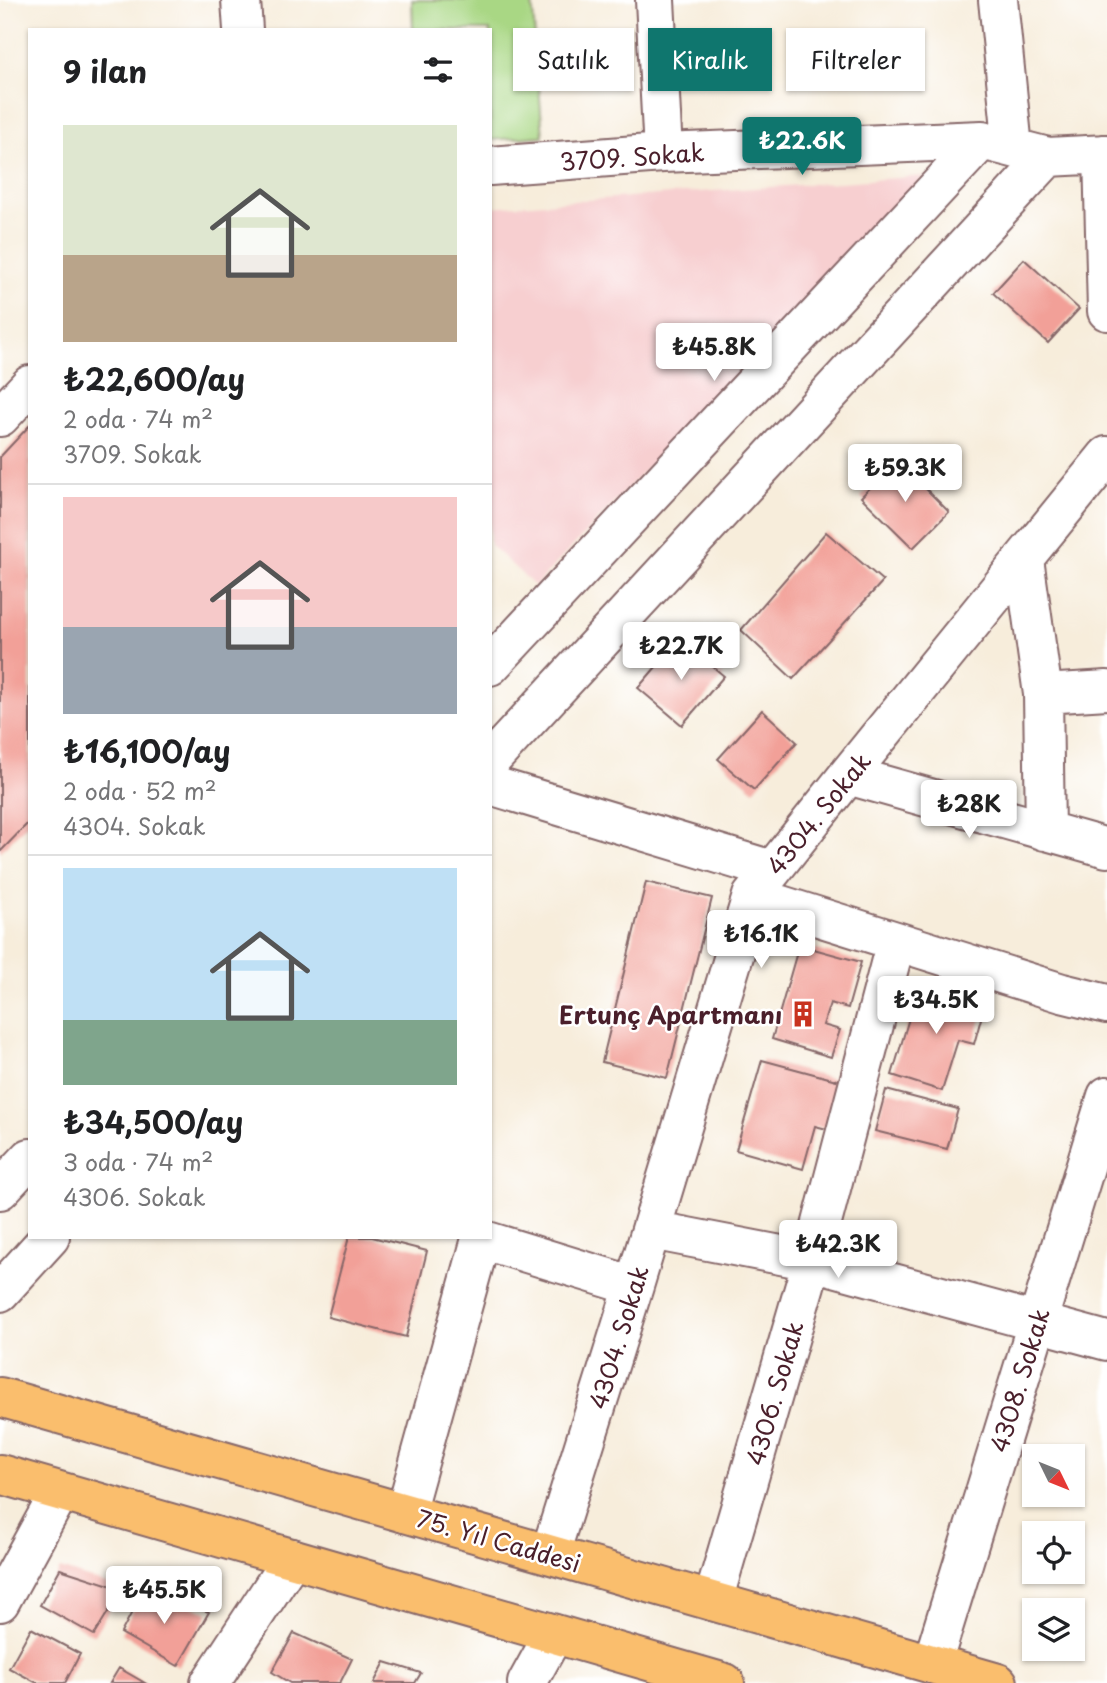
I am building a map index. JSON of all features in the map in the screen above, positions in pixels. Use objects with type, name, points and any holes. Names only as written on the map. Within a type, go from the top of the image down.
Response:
[{"type":"main road","name":"75. Yıl Caddesi","points":[[0,1397],[998,1683]]},
{"type":"main road","points":[[0,1474],[725,1683]]},
{"type":"street","points":[[241,0],[243,28]]},
{"type":"street","points":[[655,0],[663,153]]},
{"type":"street","points":[[492,759],[1014,148],[998,0]]},
{"type":"street","points":[[492,664],[1014,148]]},
{"type":"street","name":"3709. Sokak","points":[[492,166],[663,153],[1014,148],[1105,154]]},
{"type":"street","points":[[1105,154],[1107,311]]},
{"type":"street","name":"4304. Sokak","points":[[550,1554],[762,883],[1107,457]]},
{"type":"street","points":[[1024,559],[1043,694],[1045,831]]},
{"type":"street","points":[[1043,694],[1107,690]]},
{"type":"street","points":[[848,775],[1107,848]]},
{"type":"street","points":[[492,786],[762,883],[896,941],[1062,993],[1107,1004]]},
{"type":"street","name":"4306. Sokak","points":[[713,1601],[812,1261],[896,941]]},
{"type":"street","name":"4308. Sokak","points":[[932,1664],[1107,1096]]},
{"type":"street","points":[[0,1190],[28,1160]]},
{"type":"street","points":[[651,1230],[812,1261],[1107,1341]]},
{"type":"street","points":[[0,1292],[48,1239]]},
{"type":"street","points":[[405,1513],[481,1239],[634,1286]]},
{"type":"street","points":[[0,1602],[60,1492]]},
{"type":"street","points":[[211,1683],[292,1558]]},
{"type":"street","points":[[527,1683],[554,1634]]},
{"type":"shaded area","points":[[925,176],[535,586],[492,547],[492,207]]},
{"type":"green space","points":[[412,0],[532,0],[534,28],[513,28],[513,91],[539,91],[543,136],[492,140],[492,28],[413,28]]},
{"type":"building","points":[[1024,259],[1079,309],[1048,343],[993,293]]},
{"type":"building","points":[[28,427],[28,823],[0,852],[0,457]]},
{"type":"building","points":[[897,460],[949,512],[913,548],[861,497]]},
{"type":"building","points":[[826,532],[883,581],[793,679],[741,630]]},
{"type":"building","points":[[680,639],[724,676],[682,725],[638,688]]},
{"type":"building","points":[[762,710],[797,742],[754,790],[718,759]]},
{"type":"building","points":[[646,882],[712,898],[667,1078],[602,1062]]},
{"type":"building","points":[[799,945],[861,962],[848,1008],[830,1003],[823,1025],[840,1030],[831,1057],[772,1039]]},
{"type":"building","points":[[919,985],[985,1004],[974,1044],[958,1040],[942,1091],[892,1075]]},
{"type":"building","points":[[762,1060],[840,1081],[827,1129],[815,1126],[803,1169],[736,1150]]},
{"type":"building","points":[[886,1090],[958,1109],[947,1149],[875,1131]]},
{"type":"building","points":[[348,1239],[380,1239],[427,1251],[406,1337],[328,1317]]},
{"type":"building","points":[[60,1569],[122,1589],[94,1635],[40,1605]]},
{"type":"building","points":[[143,1591],[209,1612],[178,1666],[121,1633]]},
{"type":"building","points":[[31,1628],[80,1654],[65,1683],[37,1683],[9,1668]]},
{"type":"building","points":[[294,1633],[352,1659],[340,1683],[290,1683],[272,1672]]},
{"type":"building","points":[[385,1662],[421,1673],[415,1683],[374,1683]]},
{"type":"building","points":[[119,1668],[145,1683],[110,1683]]},
{"type":"place","name":"Ertunç Apartmanı","points":[[803,1014]]}]
